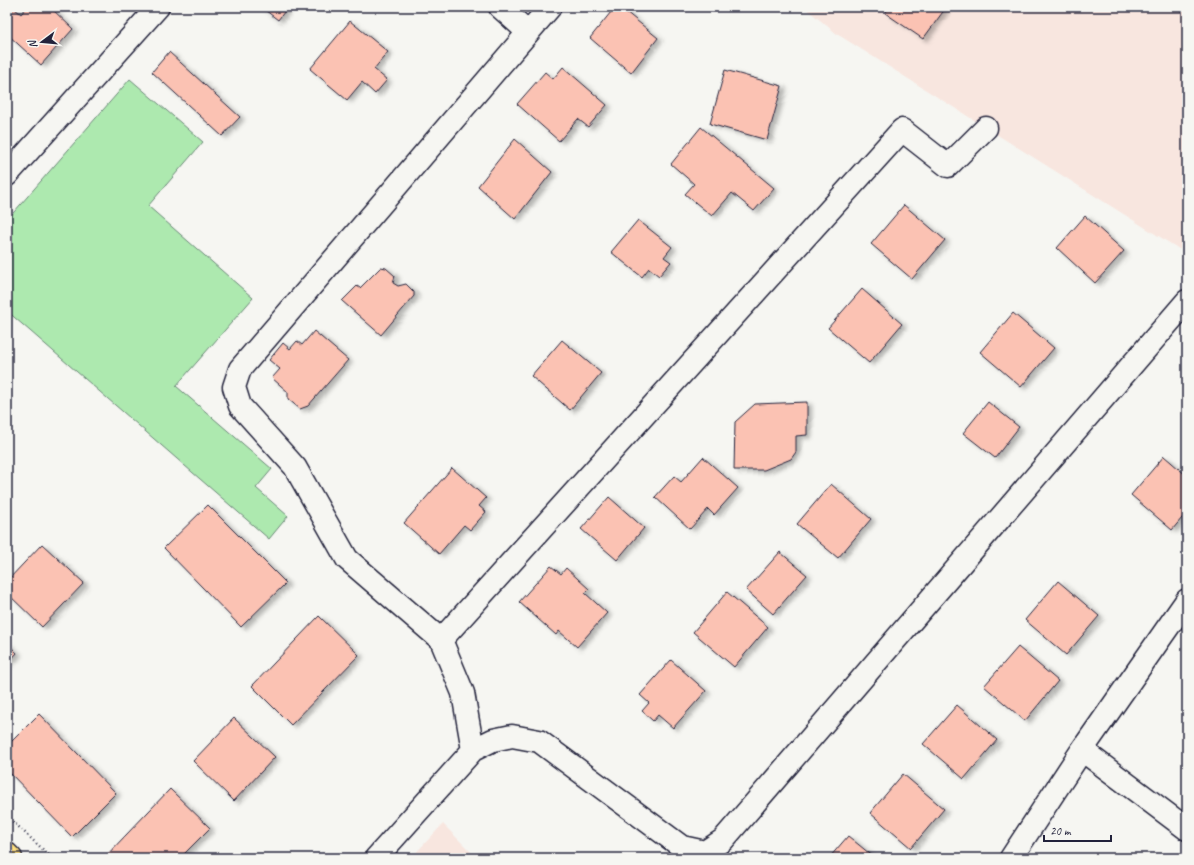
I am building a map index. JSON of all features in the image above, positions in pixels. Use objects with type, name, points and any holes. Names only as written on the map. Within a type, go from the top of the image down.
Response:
[{"type":"main road","points":[[7,854],[11,858]]},
{"type":"lane","points":[[7,175],[158,7]]},
{"type":"lane","points":[[500,7],[528,32]]},
{"type":"lane","points":[[473,750],[462,693],[441,640],[348,559],[295,467],[240,406],[234,387],[240,369],[550,7]]},
{"type":"lane","points":[[441,640],[902,130],[948,166],[986,128]]},
{"type":"lane","points":[[376,858],[473,750],[493,740],[512,736],[539,741],[682,847],[708,855],[723,840],[1187,301]]},
{"type":"lane","points":[[1011,858],[1082,750],[1187,600]]},
{"type":"lane","points":[[1082,750],[1187,829]]},
{"type":"path","points":[[7,816],[52,858]]},
{"type":"shaded area","points":[[804,7],[1187,7],[1187,254],[837,34]]},
{"type":"shaded area","points":[[443,824],[477,858],[411,858]]},
{"type":"green space","points":[[130,79],[203,142],[148,206],[253,298],[176,386],[272,469],[256,488],[288,516],[269,539],[7,311],[7,220]]},
{"type":"building","points":[[27,7],[50,7],[73,29],[41,65],[7,34],[7,15],[14,8],[21,14]]},
{"type":"building","points":[[261,7],[288,7],[278,20]]},
{"type":"building","points":[[615,7],[620,7],[658,38],[631,73],[590,38]]},
{"type":"building","points":[[890,7],[942,7],[945,9],[923,39],[885,13]]},
{"type":"building","points":[[350,21],[388,52],[374,69],[387,80],[375,94],[362,82],[347,100],[310,69]]},
{"type":"building","points":[[169,52],[240,117],[222,136],[152,72]]},
{"type":"building","points":[[563,67],[607,105],[588,127],[578,119],[559,141],[517,104],[545,72],[553,79]]},
{"type":"building","points":[[725,70],[782,86],[767,140],[710,124]]},
{"type":"building","points":[[701,127],[774,188],[754,211],[732,193],[712,216],[685,194],[694,184],[671,164]]},
{"type":"building","points":[[515,139],[552,172],[515,219],[478,186]]},
{"type":"building","points":[[904,205],[945,240],[912,279],[871,244]]},
{"type":"building","points":[[1085,216],[1124,251],[1095,283],[1057,248]]},
{"type":"building","points":[[638,220],[672,247],[664,257],[671,262],[659,276],[649,268],[642,277],[611,252]]},
{"type":"building","points":[[381,267],[386,268],[395,276],[393,283],[398,286],[406,284],[414,292],[414,296],[381,335],[342,301],[357,286],[360,288]]},
{"type":"building","points":[[862,289],[902,324],[869,363],[828,328]]},
{"type":"building","points":[[1013,313],[1054,348],[1021,387],[980,352]]},
{"type":"building","points":[[314,331],[348,360],[308,406],[300,409],[288,399],[288,392],[272,378],[280,369],[269,360],[283,343],[290,349],[297,341],[302,345]]},
{"type":"building","points":[[562,340],[601,373],[570,410],[531,376]]},
{"type":"building","points":[[807,402],[807,435],[796,436],[796,452],[791,459],[764,470],[734,470],[735,422],[755,404]]},
{"type":"building","points":[[988,402],[1019,427],[995,458],[963,433]]},
{"type":"building","points":[[1164,456],[1187,476],[1187,512],[1172,530],[1131,495]]},
{"type":"building","points":[[703,457],[738,488],[714,515],[708,509],[690,529],[655,497],[674,476],[681,482]]},
{"type":"building","points":[[452,468],[486,498],[479,506],[486,512],[470,530],[464,525],[439,554],[404,523]]},
{"type":"building","points":[[831,484],[871,519],[838,558],[797,524]]},
{"type":"building","points":[[609,497],[644,528],[617,560],[581,529]]},
{"type":"building","points":[[208,505],[286,583],[241,627],[164,548]]},
{"type":"building","points":[[42,544],[84,583],[42,627],[7,593],[7,581]]},
{"type":"building","points":[[780,552],[807,575],[773,614],[746,590]]},
{"type":"building","points":[[551,566],[561,574],[566,568],[589,589],[585,593],[607,613],[577,647],[559,631],[556,635],[519,602]]},
{"type":"building","points":[[1058,581],[1099,616],[1066,655],[1025,620]]},
{"type":"building","points":[[727,592],[768,627],[734,667],[693,632]]},
{"type":"building","points":[[319,616],[359,655],[291,725],[252,686]]},
{"type":"building","points":[[7,643],[17,653],[7,664]]},
{"type":"building","points":[[1018,647],[1058,681],[1025,721],[984,686]]},
{"type":"building","points":[[671,660],[706,691],[673,728],[658,715],[653,721],[642,711],[649,703],[640,695]]},
{"type":"building","points":[[957,705],[997,740],[964,779],[923,744]]},
{"type":"building","points":[[39,714],[116,793],[72,837],[7,770],[7,746]]},
{"type":"building","points":[[234,718],[275,757],[234,801],[193,761]]},
{"type":"building","points":[[903,774],[944,809],[911,848],[870,813]]},
{"type":"building","points":[[170,789],[210,828],[180,858],[104,858]]},
{"type":"building","points":[[848,836],[875,858],[829,858]]}]
